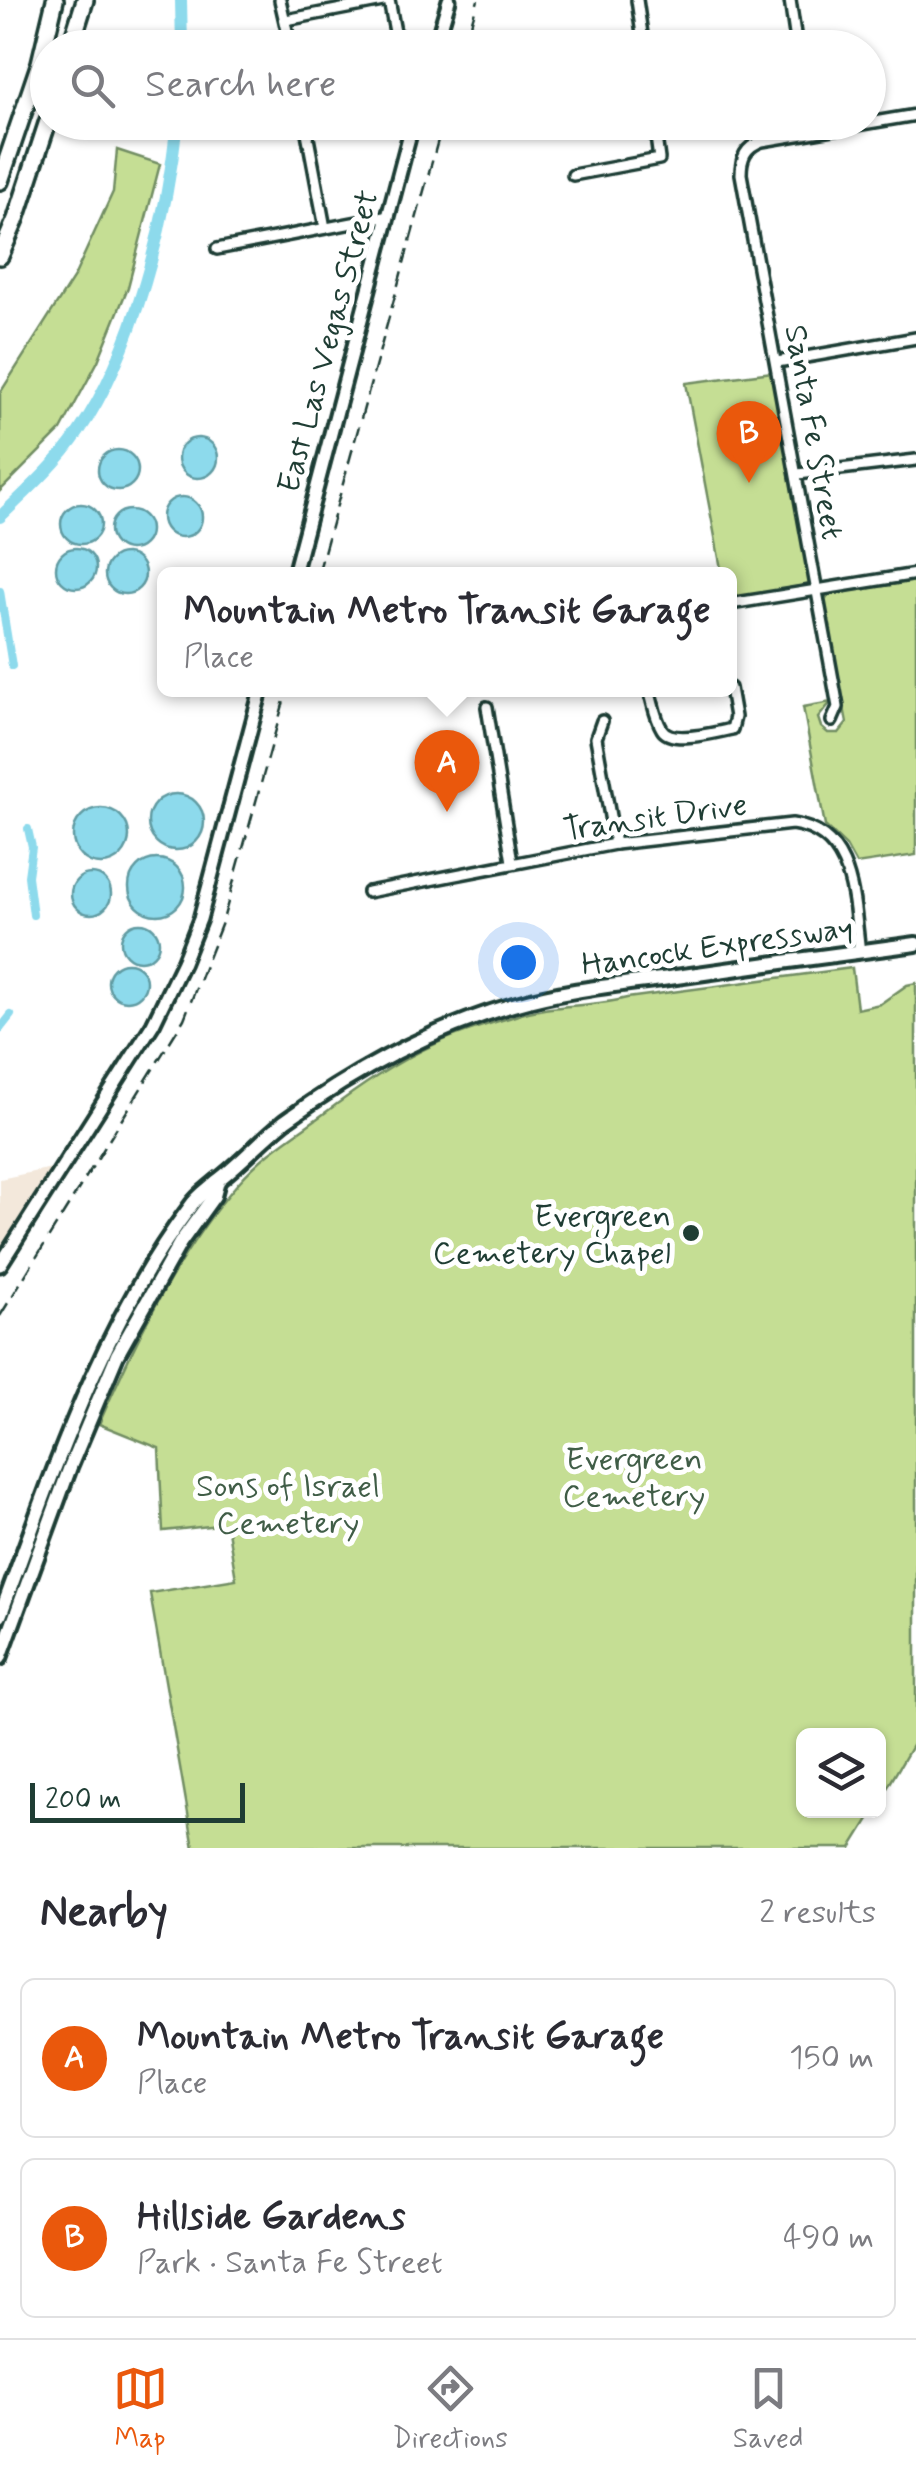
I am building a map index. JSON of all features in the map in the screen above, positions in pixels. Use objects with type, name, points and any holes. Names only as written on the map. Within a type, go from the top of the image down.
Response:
[{"type":"highway","points":[[40,30],[47,0]]},
{"type":"highway","points":[[47,30],[56,0]]},
{"type":"highway","points":[[72,30],[77,0]]},
{"type":"highway","points":[[75,30],[85,0]]},
{"type":"highway","points":[[15,144],[30,76]]},
{"type":"highway","points":[[0,181],[30,91]]},
{"type":"highway","points":[[0,256],[42,140]]},
{"type":"main road","name":"Hancock Expressway","points":[[0,1616],[105,1349],[169,1236],[202,1191],[264,1137],[326,1092],[386,1056],[442,1030],[513,1005],[583,990],[916,944]]},
{"type":"main road","name":"Hancock Expressway","points":[[0,1658],[64,1482],[117,1354],[180,1243],[214,1196],[218,1181]]},
{"type":"street","points":[[280,0],[288,30]]},
{"type":"street","points":[[286,20],[388,0],[394,30]]},
{"type":"street","points":[[440,30],[448,0]]},
{"type":"street","points":[[637,0],[641,30]]},
{"type":"street","points":[[790,0],[794,30]]},
{"type":"street","points":[[886,119],[916,115]]},
{"type":"street","points":[[308,140],[325,228]]},
{"type":"street","name":"East Las Vegas Street","points":[[296,567],[409,140]]},
{"type":"street","points":[[573,174],[659,159],[656,140]]},
{"type":"street","name":"Santa Fe Street","points":[[769,140],[745,152],[741,174],[838,707],[832,721]]},
{"type":"street","points":[[217,249],[389,216]]},
{"type":"street","points":[[777,362],[916,338]]},
{"type":"street","points":[[798,474],[916,460]]},
{"type":"street","points":[[737,603],[916,574]]},
{"type":"street","points":[[0,1265],[153,1024],[183,962],[200,919],[260,697]]},
{"type":"street","points":[[651,697],[662,730],[668,736],[682,737],[732,729],[731,697]]},
{"type":"street","points":[[487,707],[512,862]]},
{"type":"street","points":[[602,721],[596,738],[616,844]]},
{"type":"street","name":"Transit Drive","points":[[368,892],[616,844],[780,824],[815,830],[834,844],[847,866],[860,952]]},
{"type":"shaded area","points":[[56,1167],[0,1252],[0,1179]]},
{"type":"green space","points":[[117,150],[160,164],[128,287],[98,361],[61,430],[0,491],[0,393],[74,277],[113,192]]},
{"type":"green space","points":[[773,372],[812,584],[737,598],[737,567],[721,567],[686,383]]},
{"type":"green space","points":[[916,581],[916,855],[856,864],[846,846],[825,826],[803,707],[831,702],[818,718],[828,733],[839,733],[847,723],[824,600],[830,594]]},
{"type":"green space","name":"Evergreen Cemetery","points":[[852,968],[857,1009],[880,1004],[916,983],[916,1739],[886,1790],[886,1728],[796,1728],[796,1818],[870,1818],[851,1848],[194,1848],[150,1593],[236,1579],[227,1524],[163,1531],[159,1448],[99,1424],[160,1297],[197,1237],[248,1172],[363,1085],[421,1050],[456,1035],[543,1009]]},
{"type":"water","points":[[198,438],[212,444],[218,458],[212,472],[198,478],[184,472],[178,458],[184,444]]},
{"type":"water","points":[[118,450],[132,456],[138,470],[132,484],[118,490],[104,484],[98,470],[104,456]]},
{"type":"water","points":[[182,497],[196,503],[202,517],[196,531],[182,537],[168,531],[162,517],[168,503]]},
{"type":"water","points":[[81,504],[95,510],[101,524],[95,538],[81,544],[67,538],[61,524],[67,510]]},
{"type":"water","points":[[130,510],[144,516],[150,530],[144,544],[130,550],[116,544],[110,530],[116,516]]},
{"type":"water","points":[[76,548],[90,554],[96,568],[90,582],[76,588],[62,582],[56,568],[62,554]]},
{"type":"water","points":[[125,554],[139,560],[145,574],[139,588],[125,594],[111,588],[105,574],[111,560]]},
{"type":"water","points":[[176,794],[195,803],[204,822],[195,841],[176,850],[157,841],[148,822],[157,803]]},
{"type":"water","points":[[101,808],[120,817],[129,836],[120,855],[101,864],[82,855],[73,836],[82,817]]},
{"type":"water","points":[[157,859],[176,868],[185,887],[176,906],[157,915],[138,906],[129,887],[138,868]]},
{"type":"water","points":[[91,874],[105,880],[111,894],[105,908],[91,914],[77,908],[71,894],[77,880]]},
{"type":"water","points":[[140,923],[153,929],[159,942],[153,955],[140,961],[127,955],[121,942],[127,929]]},
{"type":"water","points":[[127,963],[140,969],[146,982],[140,995],[127,1001],[114,995],[108,982],[114,969]]},
{"type":"waterway","points":[[181,0],[182,30]]},
{"type":"waterway","points":[[0,517],[70,444],[116,364],[156,242],[175,140]]},
{"type":"waterway","points":[[0,591],[12,666]]},
{"type":"waterway","points":[[28,829],[33,915]]},
{"type":"waterway","points":[[0,1029],[11,1015]]},
{"type":"railway","points":[[469,30],[478,0]]},
{"type":"railway","points":[[320,567],[438,140]]},
{"type":"railway","points":[[0,1316],[184,1019],[223,920],[285,697]]},
{"type":"place","name":"Hillside Gardens","points":[[749,483]]},
{"type":"place","name":"Mountain Metro Transit Garage","points":[[447,812]]},
{"type":"place","name":"Evergreen Cemetery Chapel","points":[[691,1233]]},
{"type":"park label","name":"Sons of Israel Cemetery","points":[[288,1504]]}]
